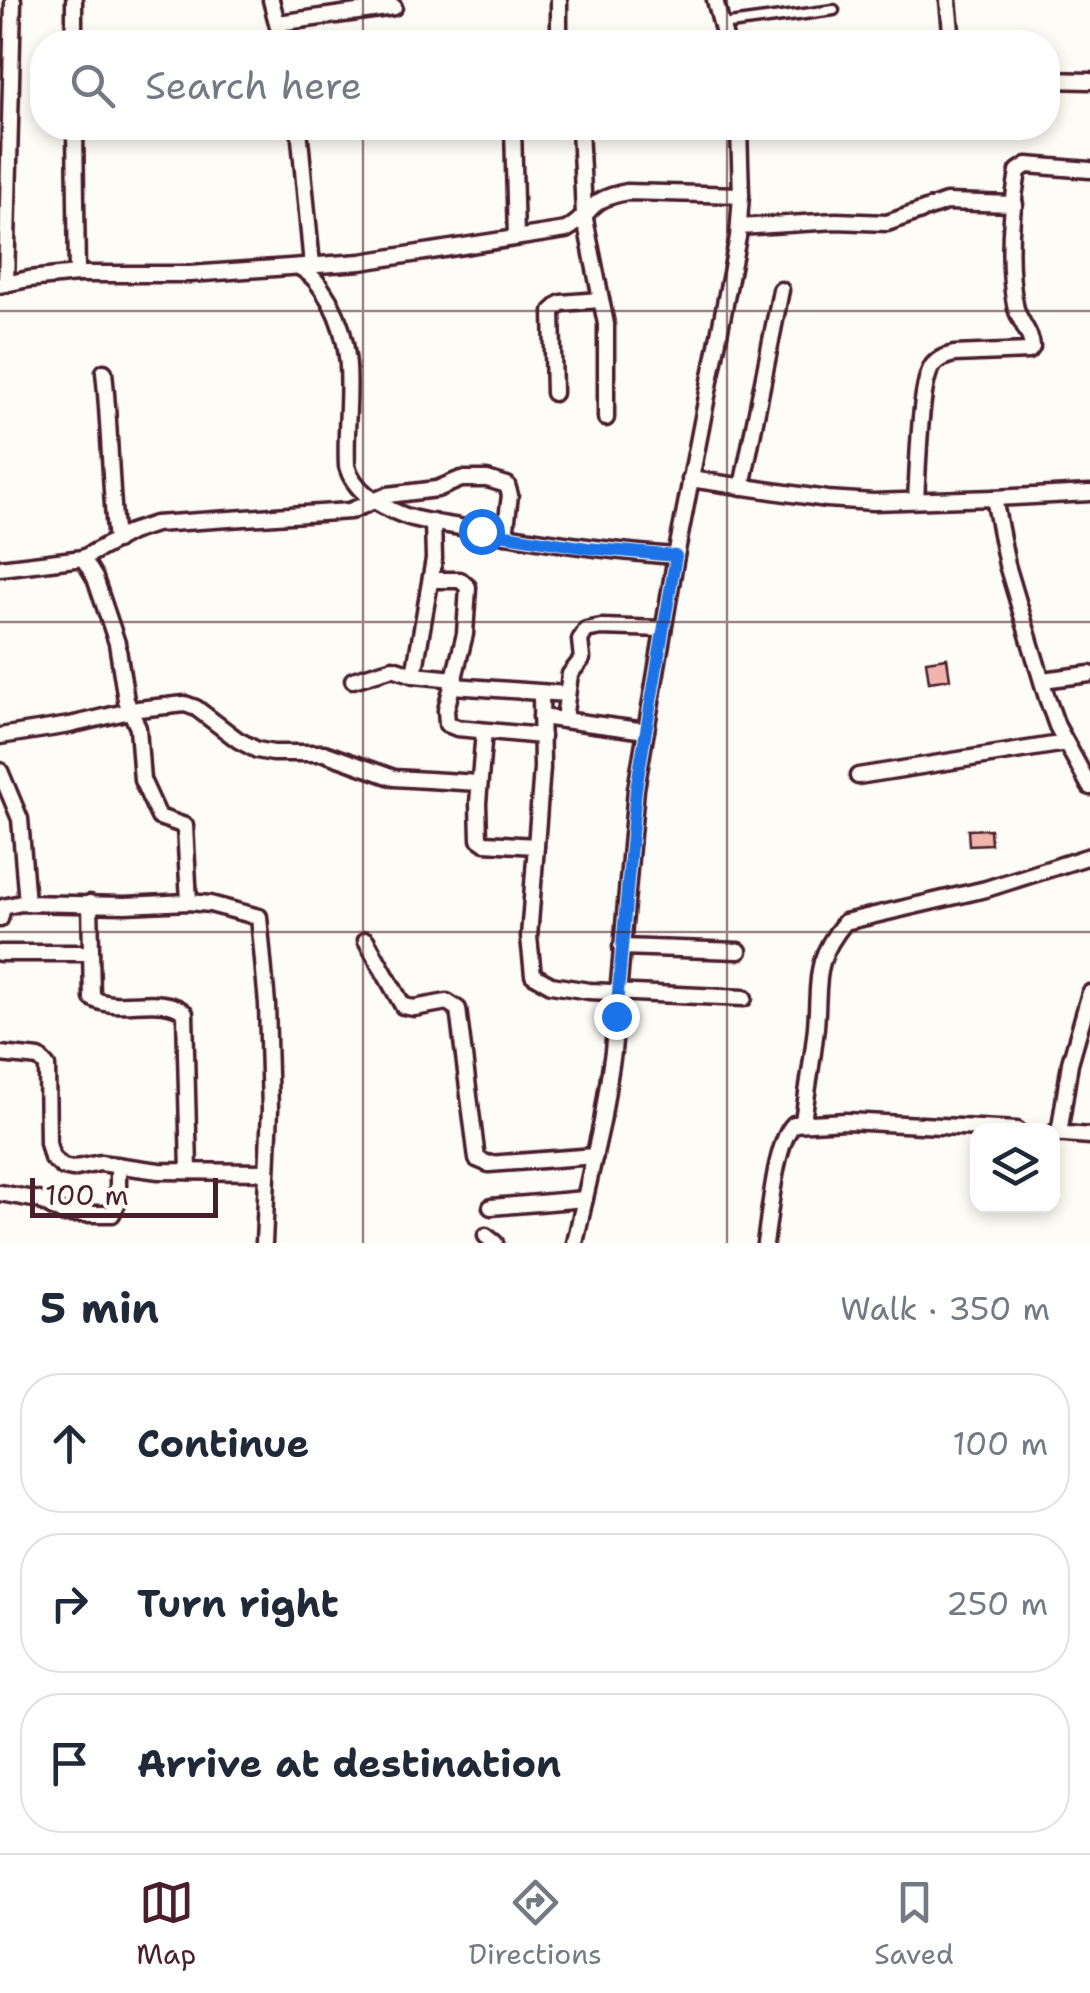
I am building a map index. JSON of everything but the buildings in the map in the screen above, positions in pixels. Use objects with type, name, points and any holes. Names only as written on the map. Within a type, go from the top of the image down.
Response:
[{"type":"street","points":[[13,0],[3,284],[77,274],[165,275],[414,256],[466,243],[566,230],[597,200],[627,192],[741,196]]},
{"type":"street","points":[[74,0],[74,30]]},
{"type":"street","points":[[271,0],[279,30]]},
{"type":"street","points":[[559,0],[560,30]]},
{"type":"street","points":[[715,0],[723,30]]},
{"type":"street","points":[[948,0],[951,30]]},
{"type":"street","points":[[278,24],[394,7]]},
{"type":"street","points":[[1060,80],[1090,81]]},
{"type":"street","points":[[75,140],[77,274]]},
{"type":"street","points":[[300,140],[305,266],[343,327],[350,362],[348,466],[356,486],[403,515],[434,522],[587,548],[676,556]]},
{"type":"street","points":[[513,140],[516,237]]},
{"type":"street","points":[[581,140],[584,214],[607,338],[606,418]]},
{"type":"street","points":[[576,1243],[612,1063],[628,858],[646,730],[739,227],[739,140]]},
{"type":"street","points":[[916,500],[931,367],[944,356],[1029,351],[1032,346],[1014,301],[1014,204],[1022,166],[1090,170]]},
{"type":"street","points":[[739,227],[836,221],[887,223],[946,202],[1014,204]]},
{"type":"street","points":[[742,487],[781,290]]},
{"type":"street","points":[[554,392],[552,311],[560,303],[600,300]]},
{"type":"street","points":[[104,372],[116,541]]},
{"type":"street","points":[[690,479],[828,500],[1090,493]]},
{"type":"street","points":[[0,568],[83,558],[155,524],[341,512],[461,480],[496,480],[510,489],[505,535]]},
{"type":"street","points":[[994,498],[1007,565],[1042,680],[1066,743],[1090,786]]},
{"type":"street","points":[[414,676],[435,552],[434,522]]},
{"type":"street","points":[[83,558],[95,578],[117,643],[130,711],[138,728],[142,780],[165,821],[185,826],[189,902]]},
{"type":"street","points":[[430,580],[460,580],[468,587],[465,634],[446,724],[542,736]]},
{"type":"street","points":[[564,720],[570,674],[582,659],[580,640],[586,630],[601,626],[663,629]]},
{"type":"street","points":[[353,680],[393,668],[414,676],[566,694]]},
{"type":"street","points":[[1042,680],[1090,674]]},
{"type":"street","points":[[541,693],[542,768],[529,937],[533,976],[551,984],[618,993],[650,991],[744,998]]},
{"type":"street","points":[[0,736],[185,704],[257,750],[273,754],[324,753],[394,778],[479,784]]},
{"type":"street","points":[[541,718],[646,730]]},
{"type":"street","points":[[484,730],[479,838],[485,843],[536,846]]},
{"type":"street","points":[[858,776],[1066,743]]},
{"type":"street","points":[[0,771],[4,789],[20,819],[27,903]]},
{"type":"street","points":[[803,1122],[817,1023],[816,980],[827,950],[845,922],[986,889],[1090,856]]},
{"type":"street","points":[[0,920],[7,904],[27,903],[125,906],[189,902],[254,914],[262,924],[270,1110],[264,1243]]},
{"type":"street","points":[[90,903],[92,998],[96,1002],[174,1006],[185,1013],[189,1171]]},
{"type":"street","points":[[366,940],[403,1006],[447,1002],[458,1009],[477,1159],[490,1164],[595,1156]]},
{"type":"street","points":[[621,947],[739,951]]},
{"type":"street","points":[[0,953],[91,953]]},
{"type":"street","points":[[1058,1123],[1090,994]]},
{"type":"street","points":[[0,1054],[39,1058],[48,1066],[48,1144],[57,1163],[72,1168],[100,1163],[159,1172],[266,1172]]},
{"type":"street","points":[[765,1243],[789,1128],[803,1122],[970,1128]]},
{"type":"street","points":[[1060,1134],[1090,1136]]},
{"type":"street","points":[[0,1193],[39,1200],[64,1214],[112,1214],[118,1202],[118,1165]]},
{"type":"street","points":[[491,1207],[586,1200]]},
{"type":"lane","points":[[722,25],[834,10]]},
{"type":"route","points":[[481,531],[587,548],[676,556],[636,789],[616,1016]]}]
